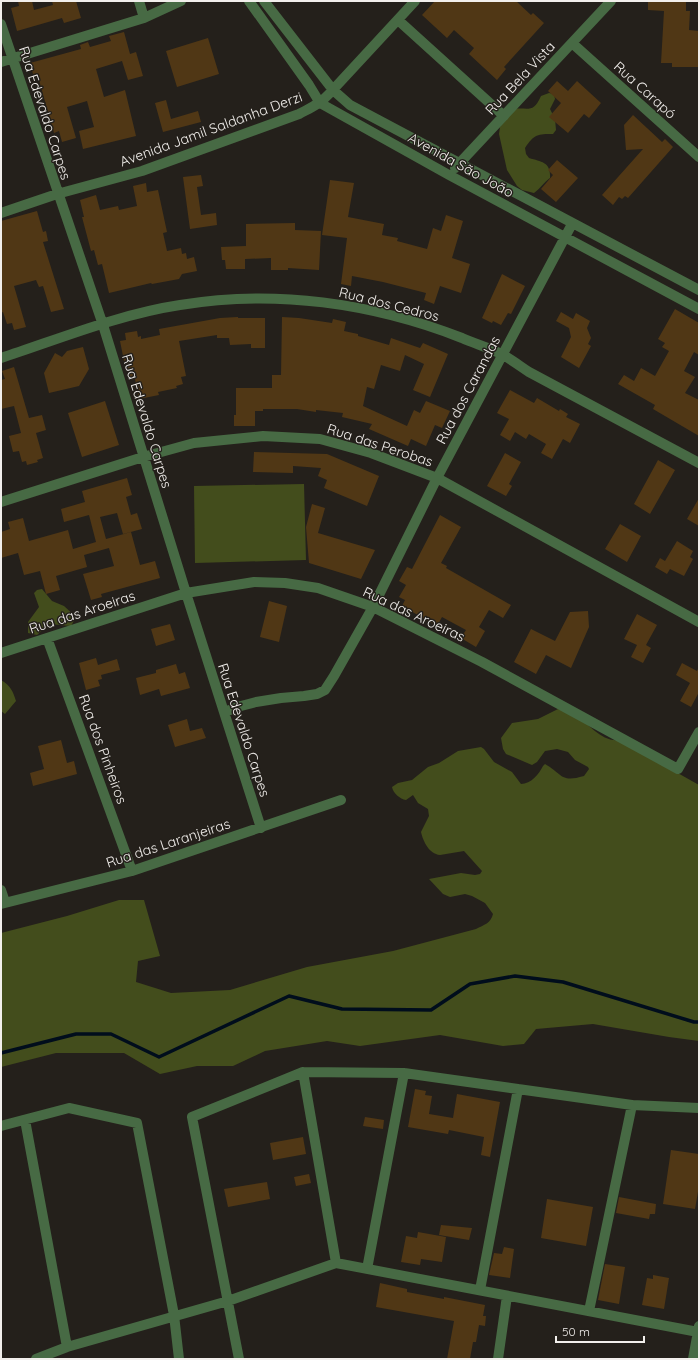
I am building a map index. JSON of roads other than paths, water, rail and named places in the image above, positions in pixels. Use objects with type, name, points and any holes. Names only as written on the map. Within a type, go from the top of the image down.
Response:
[{"type":"street","points":[[139,1],[144,18]]},
{"type":"street","points":[[1,62],[144,18],[181,1]]},
{"type":"street","name":"Avenida São João","points":[[249,1],[309,85],[320,103],[699,309]]},
{"type":"street","name":"Avenida São João","points":[[264,1],[333,90],[350,105],[572,224],[698,287]]},
{"type":"street","name":"Avenida Jamil Saldanha Derzi","points":[[1,213],[58,194],[142,171],[299,114],[320,103],[415,1]]},
{"type":"street","name":"Rua Bela Vista","points":[[449,174],[611,1]]},
{"type":"street","points":[[398,20],[504,116]]},
{"type":"street","name":"Rua Edevaldo Carpes","points":[[1,24],[103,325],[143,457],[261,828]]},
{"type":"street","name":"Rua Carapó","points":[[572,43],[699,157]]},
{"type":"street","name":"Rua dos Carandas","points":[[224,712],[241,706],[281,698],[317,694],[325,690],[372,607],[437,478],[572,224]]},
{"type":"street","points":[[682,300],[698,287]]},
{"type":"street","name":"Rua dos Cedros","points":[[1,358],[134,314],[218,299],[295,299],[358,308],[406,319],[446,332],[502,355],[529,372],[699,463]]},
{"type":"street","name":"Rua das Perobas","points":[[1,502],[143,457],[194,443],[263,436],[320,439],[371,453],[437,478],[699,622]]},
{"type":"street","name":"Rua das Aroeiras","points":[[1,653],[186,593],[254,582],[285,583],[318,588],[372,607],[482,662],[678,769],[699,732]]},
{"type":"street","name":"Rua dos Pinheiros","points":[[47,638],[132,871]]},
{"type":"street","name":"Rua das Laranjeiras","points":[[3,903],[132,871],[341,800]]},
{"type":"street","points":[[1,890],[3,903]]},
{"type":"street","points":[[303,1072],[336,1263]]},
{"type":"street","points":[[239,1359],[192,1117],[303,1072],[404,1073],[632,1105],[699,1108]]},
{"type":"street","points":[[367,1269],[404,1073]]},
{"type":"street","points":[[480,1290],[518,1089]]},
{"type":"street","points":[[589,1311],[632,1105]]},
{"type":"street","points":[[1,1126],[69,1108],[137,1123],[174,1315],[179,1359]]},
{"type":"street","points":[[25,1120],[67,1347]]},
{"type":"street","points":[[36,1359],[67,1347],[174,1315],[228,1301],[336,1263],[589,1311],[698,1329],[693,1359]]},
{"type":"street","points":[[498,1359],[507,1296]]},
{"type":"waterway","points":[[1,1053],[76,1034],[111,1034],[159,1057],[289,996],[342,1009],[431,1010],[470,984],[515,976],[563,982],[694,1022],[699,1022]]}]
